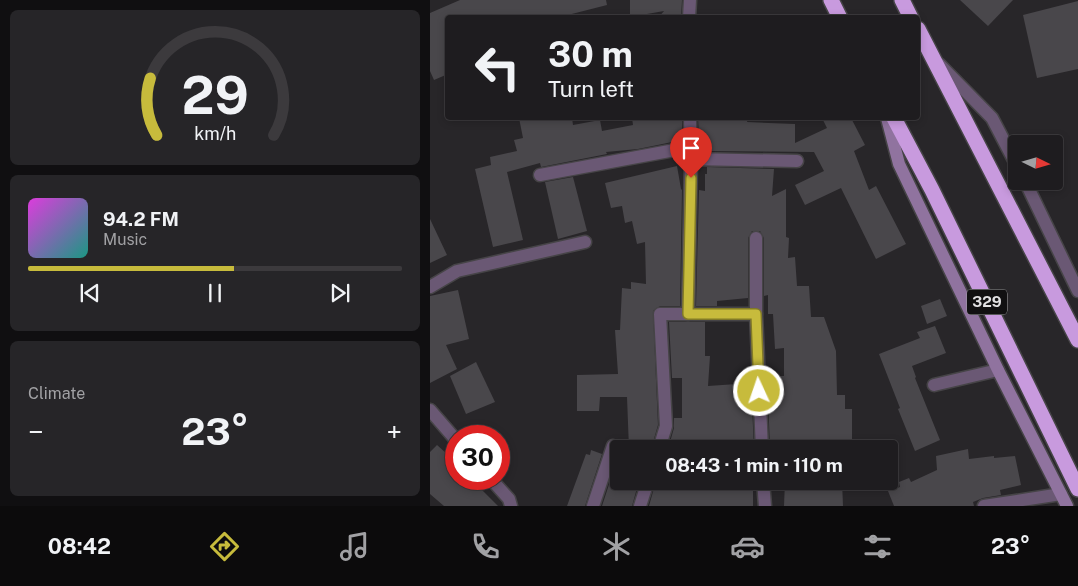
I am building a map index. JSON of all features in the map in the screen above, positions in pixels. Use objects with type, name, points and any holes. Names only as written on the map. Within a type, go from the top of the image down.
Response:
[{"type":"highway","points":[[831,0],[838,15]]},
{"type":"highway","points":[[902,0],[910,15]]},
{"type":"highway","points":[[920,33],[1078,340]]},
{"type":"highway","name":"329","points":[[895,120],[932,190],[1078,489]]},
{"type":"street","points":[[689,15],[690,0]]},
{"type":"street","points":[[934,58],[992,118],[1008,149]]},
{"type":"street","points":[[688,314],[690,120]]},
{"type":"street","points":[[888,120],[899,164],[998,370],[1067,506]]},
{"type":"street","points":[[540,175],[691,153],[797,161]]},
{"type":"street","points":[[1029,190],[1078,291]]},
{"type":"street","points":[[756,238],[756,314],[762,440]]},
{"type":"street","points":[[430,287],[457,271],[585,242]]},
{"type":"street","points":[[662,440],[666,426],[660,314],[756,314]]},
{"type":"street","points":[[934,385],[998,370]]},
{"type":"street","points":[[430,410],[445,427]]},
{"type":"street","points":[[593,506],[610,455]]},
{"type":"street","points":[[500,490],[509,500],[511,506]]},
{"type":"street","points":[[640,506],[645,490]]},
{"type":"street","points":[[764,490],[765,506]]},
{"type":"street","points":[[984,506],[1061,494]]},
{"type":"building","points":[[460,0],[606,0],[607,5],[568,15],[445,15],[445,75],[434,80],[430,71],[430,13]]},
{"type":"building","points":[[630,0],[682,0],[681,15],[661,15],[664,11],[630,15]]},
{"type":"building","points":[[960,0],[1013,0],[988,26]]},
{"type":"building","points":[[1078,1],[1078,69],[1037,78],[1023,15]]},
{"type":"building","points":[[519,120],[572,120],[573,125],[600,120],[602,131],[633,125],[632,120],[682,120],[682,140],[638,149],[606,152],[607,154],[541,167],[540,163],[507,172],[523,240],[493,247],[475,169],[491,165],[490,157],[517,151],[514,140],[523,138]]},
{"type":"building","points":[[698,120],[748,120],[747,122],[795,124],[795,143],[827,128],[823,120],[852,120],[865,145],[854,151],[869,190],[876,186],[906,244],[876,259],[841,188],[805,205],[795,185],[824,171],[814,152],[708,151],[709,139],[699,138]]},
{"type":"building","points":[[677,166],[682,190],[680,306],[660,306],[653,311],[658,425],[654,440],[629,440],[627,397],[600,397],[599,411],[577,411],[577,375],[618,374],[615,330],[620,330],[622,288],[631,289],[631,282],[646,284],[645,242],[637,244],[632,221],[625,223],[622,206],[611,208],[605,183]]},
{"type":"building","points":[[707,167],[774,169],[772,196],[786,189],[786,237],[789,238],[788,258],[795,257],[797,286],[809,286],[811,317],[824,317],[836,351],[837,395],[845,395],[845,409],[852,409],[852,440],[770,440],[768,396],[780,396],[780,376],[784,376],[784,348],[775,349],[773,314],[768,314],[768,295],[764,296],[764,238],[760,231],[752,231],[748,238],[748,298],[717,301],[717,306],[696,306],[699,190],[705,191],[705,174],[707,174]]},
{"type":"building","points":[[573,177],[587,231],[558,239],[545,182]]},
{"type":"building","points":[[430,219],[447,255],[430,263]]},
{"type":"building","points":[[458,290],[469,339],[446,345],[457,369],[430,383],[430,296]]},
{"type":"building","points":[[940,299],[947,316],[927,324],[921,306]]},
{"type":"building","points":[[669,322],[705,322],[705,356],[710,356],[708,386],[751,383],[754,440],[671,440],[674,428],[674,418],[682,418],[682,378],[672,378]]},
{"type":"building","points":[[935,326],[946,353],[912,366],[940,440],[915,451],[879,354],[920,338],[917,332]]},
{"type":"building","points":[[476,362],[495,402],[466,414],[450,376]]},
{"type":"building","points":[[437,445],[445,452],[445,490],[482,490],[498,506],[444,506],[430,494],[430,452]]},
{"type":"building","points":[[968,449],[969,459],[1015,456],[1021,485],[1000,490],[1001,495],[973,502],[974,506],[894,506],[888,491],[898,490],[900,487],[899,482],[909,478],[911,482],[937,470],[936,456]]},
{"type":"building","points":[[591,450],[602,454],[585,506],[567,506],[586,454],[590,455]]},
{"type":"building","points":[[610,481],[610,490],[636,490],[632,506],[602,506]]},
{"type":"building","points":[[653,490],[753,490],[753,506],[649,506]]},
{"type":"building","points":[[785,490],[842,490],[843,506],[784,506]]},
{"type":"route","points":[[691,178],[688,314],[756,314],[759,391]]}]
